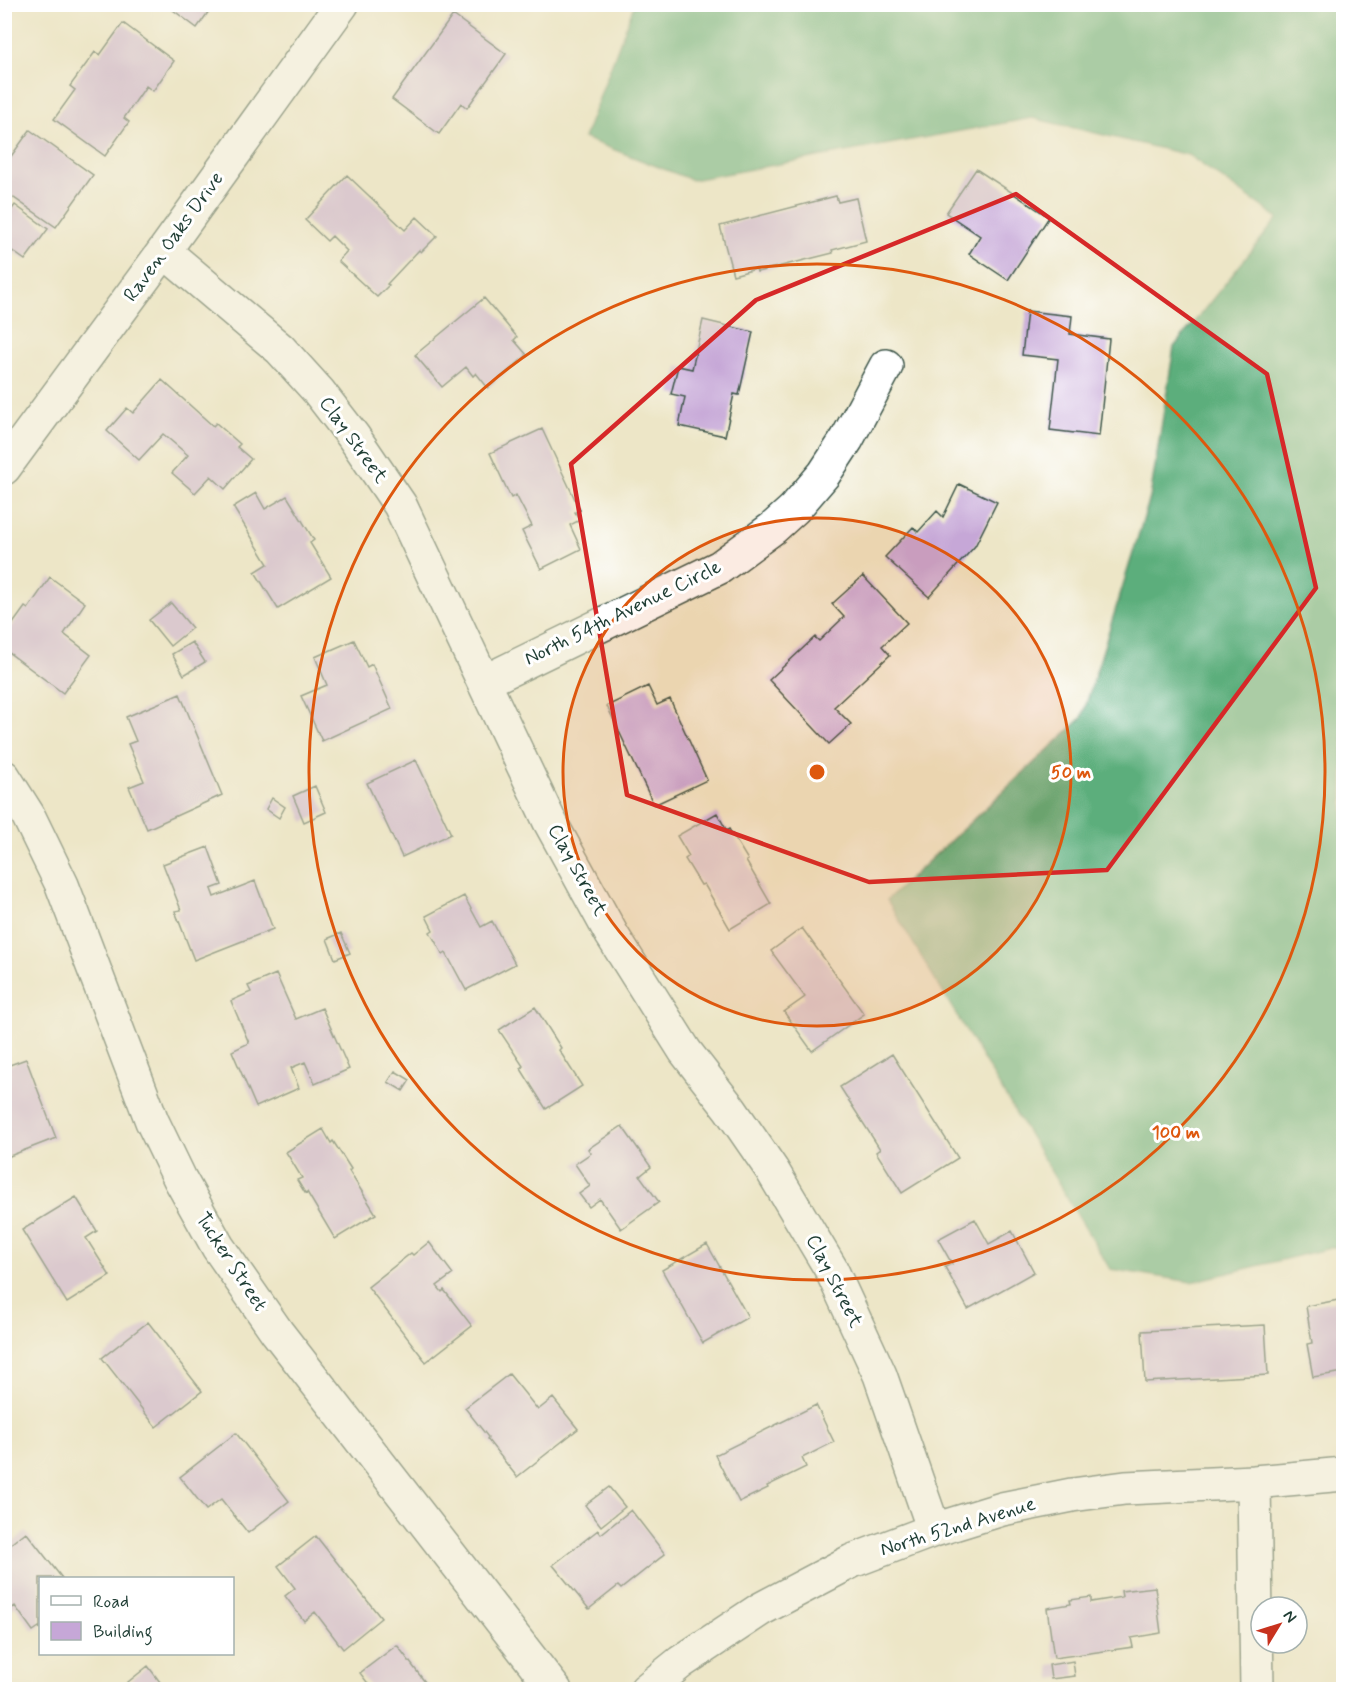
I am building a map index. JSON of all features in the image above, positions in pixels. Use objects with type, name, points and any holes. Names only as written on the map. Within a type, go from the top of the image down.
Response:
[{"type":"street","name":"Raven Oaks Drive","points":[[4,468],[342,4]]},
{"type":"street","name":"Clay Street","points":[[164,251],[280,349],[319,392],[353,436],[400,505],[549,820],[612,935],[685,1052],[730,1109],[772,1170],[831,1269],[880,1375],[934,1530]]},
{"type":"street","name":"North 54th Avenue Circle","points":[[484,681],[720,567],[773,528],[794,509],[824,474],[847,439],[886,366]]},
{"type":"street","name":"Tucker Street","points":[[4,777],[28,815],[62,885],[152,1121],[180,1179],[218,1247],[277,1332],[555,1689]]},
{"type":"street","name":"North 52nd Avenue","points":[[646,1689],[681,1662],[762,1609],[852,1561],[934,1530],[1002,1509],[1072,1495],[1125,1488],[1254,1482],[1344,1474]]},
{"type":"street","points":[[1254,1482],[1257,1689]]},
{"type":"highlighted area","points":[[1016,194],[1267,374],[1316,588],[1107,870],[869,882],[627,795],[571,464],[756,300]]},
{"type":"green space","points":[[634,5],[1343,5],[1343,1245],[1191,1282],[1110,1269],[887,900],[1082,718],[1150,498],[1174,347],[1278,218],[1188,155],[1032,118],[692,180],[584,138]]},
{"type":"building","points":[[165,4],[214,4],[197,28]]},
{"type":"building","points":[[453,15],[506,54],[467,108],[461,103],[439,134],[392,99]]},
{"type":"building","points":[[123,23],[174,61],[153,91],[146,86],[124,118],[129,122],[105,156],[54,119],[75,90],[70,86],[95,52],[100,55]]},
{"type":"building","points":[[30,130],[93,175],[56,227],[4,191],[4,166]]},
{"type":"building","points":[[976,169],[1049,217],[1008,280],[969,254],[980,236],[946,213]]},
{"type":"building","points":[[347,175],[405,230],[417,217],[437,236],[421,252],[419,250],[377,297],[338,261],[347,251],[332,236],[327,241],[305,220]]},
{"type":"building","points":[[836,196],[838,202],[856,198],[866,241],[832,250],[833,253],[757,272],[756,269],[733,275],[720,226]]},
{"type":"building","points":[[15,205],[48,229],[25,260],[4,245],[4,220]]},
{"type":"building","points":[[484,298],[517,337],[514,340],[527,355],[488,388],[476,373],[473,376],[466,367],[442,387],[415,355]]},
{"type":"building","points":[[1027,311],[1072,316],[1070,334],[1109,339],[1099,436],[1050,430],[1058,359],[1022,355]]},
{"type":"building","points":[[703,320],[753,332],[739,395],[734,394],[725,436],[679,426],[685,397],[671,394],[678,366],[692,369]]},
{"type":"building","points":[[162,380],[213,426],[216,423],[240,444],[237,447],[251,459],[225,489],[211,476],[195,493],[172,473],[188,455],[163,434],[139,460],[107,431],[127,408],[133,413]]},
{"type":"building","points":[[542,429],[580,510],[575,512],[580,520],[570,525],[581,549],[541,569],[522,531],[532,526],[516,495],[511,498],[490,453]]},
{"type":"building","points":[[959,484],[997,502],[975,546],[929,597],[885,557],[913,527],[918,532],[937,511],[943,517]]},
{"type":"building","points":[[256,493],[265,509],[287,496],[314,540],[310,543],[331,577],[278,609],[255,572],[268,564],[233,507]]},
{"type":"building","points":[[863,576],[907,623],[882,646],[890,655],[834,707],[851,724],[829,744],[769,680],[815,637],[819,641],[844,617],[832,604]]},
{"type":"building","points":[[50,577],[85,603],[64,634],[91,655],[63,693],[4,649],[4,636],[25,607],[28,609]]},
{"type":"building","points":[[171,603],[192,628],[170,646],[149,620]]},
{"type":"building","points":[[354,640],[367,667],[372,664],[392,709],[322,741],[301,696],[327,685],[315,657]]},
{"type":"building","points":[[192,642],[205,662],[184,675],[172,654]]},
{"type":"building","points":[[648,686],[657,705],[670,699],[707,780],[654,805],[607,706]]},
{"type":"building","points":[[180,694],[222,795],[147,829],[129,787],[144,781],[128,744],[136,741],[126,717]]},
{"type":"building","points":[[416,760],[451,834],[402,857],[367,783]]},
{"type":"building","points":[[315,786],[326,812],[304,822],[293,796]]},
{"type":"building","points":[[272,798],[285,807],[279,818],[266,809]]},
{"type":"building","points":[[717,813],[748,860],[746,861],[771,904],[730,929],[704,884],[701,885],[685,859],[689,856],[677,836]]},
{"type":"building","points":[[208,847],[222,885],[211,889],[214,897],[255,881],[273,929],[194,960],[175,911],[181,910],[163,864]]},
{"type":"building","points":[[464,896],[481,927],[492,921],[515,964],[466,990],[446,953],[443,955],[430,932],[433,930],[426,916]]},
{"type":"building","points":[[802,928],[864,1014],[812,1051],[784,1012],[805,997],[771,951]]},
{"type":"building","points":[[341,933],[350,953],[335,959],[327,939]]},
{"type":"building","points":[[276,974],[296,1019],[322,1008],[349,1069],[315,1084],[305,1062],[291,1068],[299,1088],[256,1107],[232,1051],[249,1043],[231,1001],[251,992],[248,986]]},
{"type":"building","points":[[535,1007],[582,1086],[546,1109],[521,1069],[523,1066],[499,1030]]},
{"type":"building","points":[[892,1054],[958,1158],[902,1193],[876,1152],[880,1149],[840,1087]]},
{"type":"building","points":[[26,1059],[56,1138],[7,1157],[4,1150],[4,1067]]},
{"type":"building","points":[[395,1071],[410,1080],[403,1091],[388,1082]]},
{"type":"building","points":[[622,1126],[651,1167],[640,1176],[659,1202],[621,1229],[600,1199],[589,1207],[579,1194],[590,1186],[575,1164],[591,1153],[588,1149]]},
{"type":"building","points":[[323,1129],[351,1169],[349,1171],[376,1214],[335,1239],[307,1192],[305,1193],[297,1180],[302,1178],[286,1152]]},
{"type":"building","points":[[76,1197],[97,1231],[86,1238],[110,1276],[67,1303],[22,1230]]},
{"type":"building","points":[[975,1219],[989,1244],[1012,1231],[1034,1272],[968,1309],[945,1267],[952,1264],[938,1239]]},
{"type":"building","points":[[429,1242],[453,1274],[437,1286],[442,1292],[444,1290],[472,1326],[426,1362],[368,1287],[411,1253],[413,1255]]},
{"type":"building","points":[[707,1244],[748,1317],[703,1343],[662,1270]]},
{"type":"building","points":[[1344,1299],[1344,1372],[1313,1377],[1307,1344],[1312,1343],[1306,1306]]},
{"type":"building","points":[[148,1322],[202,1391],[156,1427],[102,1358]]},
{"type":"building","points":[[1265,1325],[1268,1375],[1145,1382],[1142,1331]]},
{"type":"building","points":[[509,1374],[538,1410],[553,1398],[578,1429],[517,1477],[465,1408]]},
{"type":"building","points":[[816,1405],[834,1442],[802,1458],[806,1467],[739,1502],[715,1455]]},
{"type":"building","points":[[236,1433],[289,1501],[248,1533],[221,1499],[206,1510],[180,1477]]},
{"type":"building","points":[[609,1487],[625,1507],[601,1526],[585,1505]]},
{"type":"building","points":[[631,1510],[665,1554],[621,1589],[618,1586],[589,1609],[553,1565],[598,1530],[601,1534]]},
{"type":"building","points":[[26,1532],[61,1577],[39,1577],[39,1627],[33,1631],[15,1606],[11,1609],[4,1601],[4,1549]]},
{"type":"building","points":[[316,1536],[381,1618],[343,1649],[315,1612],[304,1621],[285,1596],[295,1588],[278,1566]]},
{"type":"building","points":[[1155,1587],[1161,1633],[1131,1638],[1133,1647],[1054,1658],[1047,1608],[1071,1604],[1070,1600],[1091,1597],[1091,1602],[1122,1597],[1121,1591]]},
{"type":"building","points":[[397,1645],[431,1690],[373,1690],[360,1673]]},
{"type":"building","points":[[1073,1661],[1075,1676],[1051,1679],[1049,1665]]},
{"type":"building","points":[[148,1666],[166,1690],[118,1690]]}]
